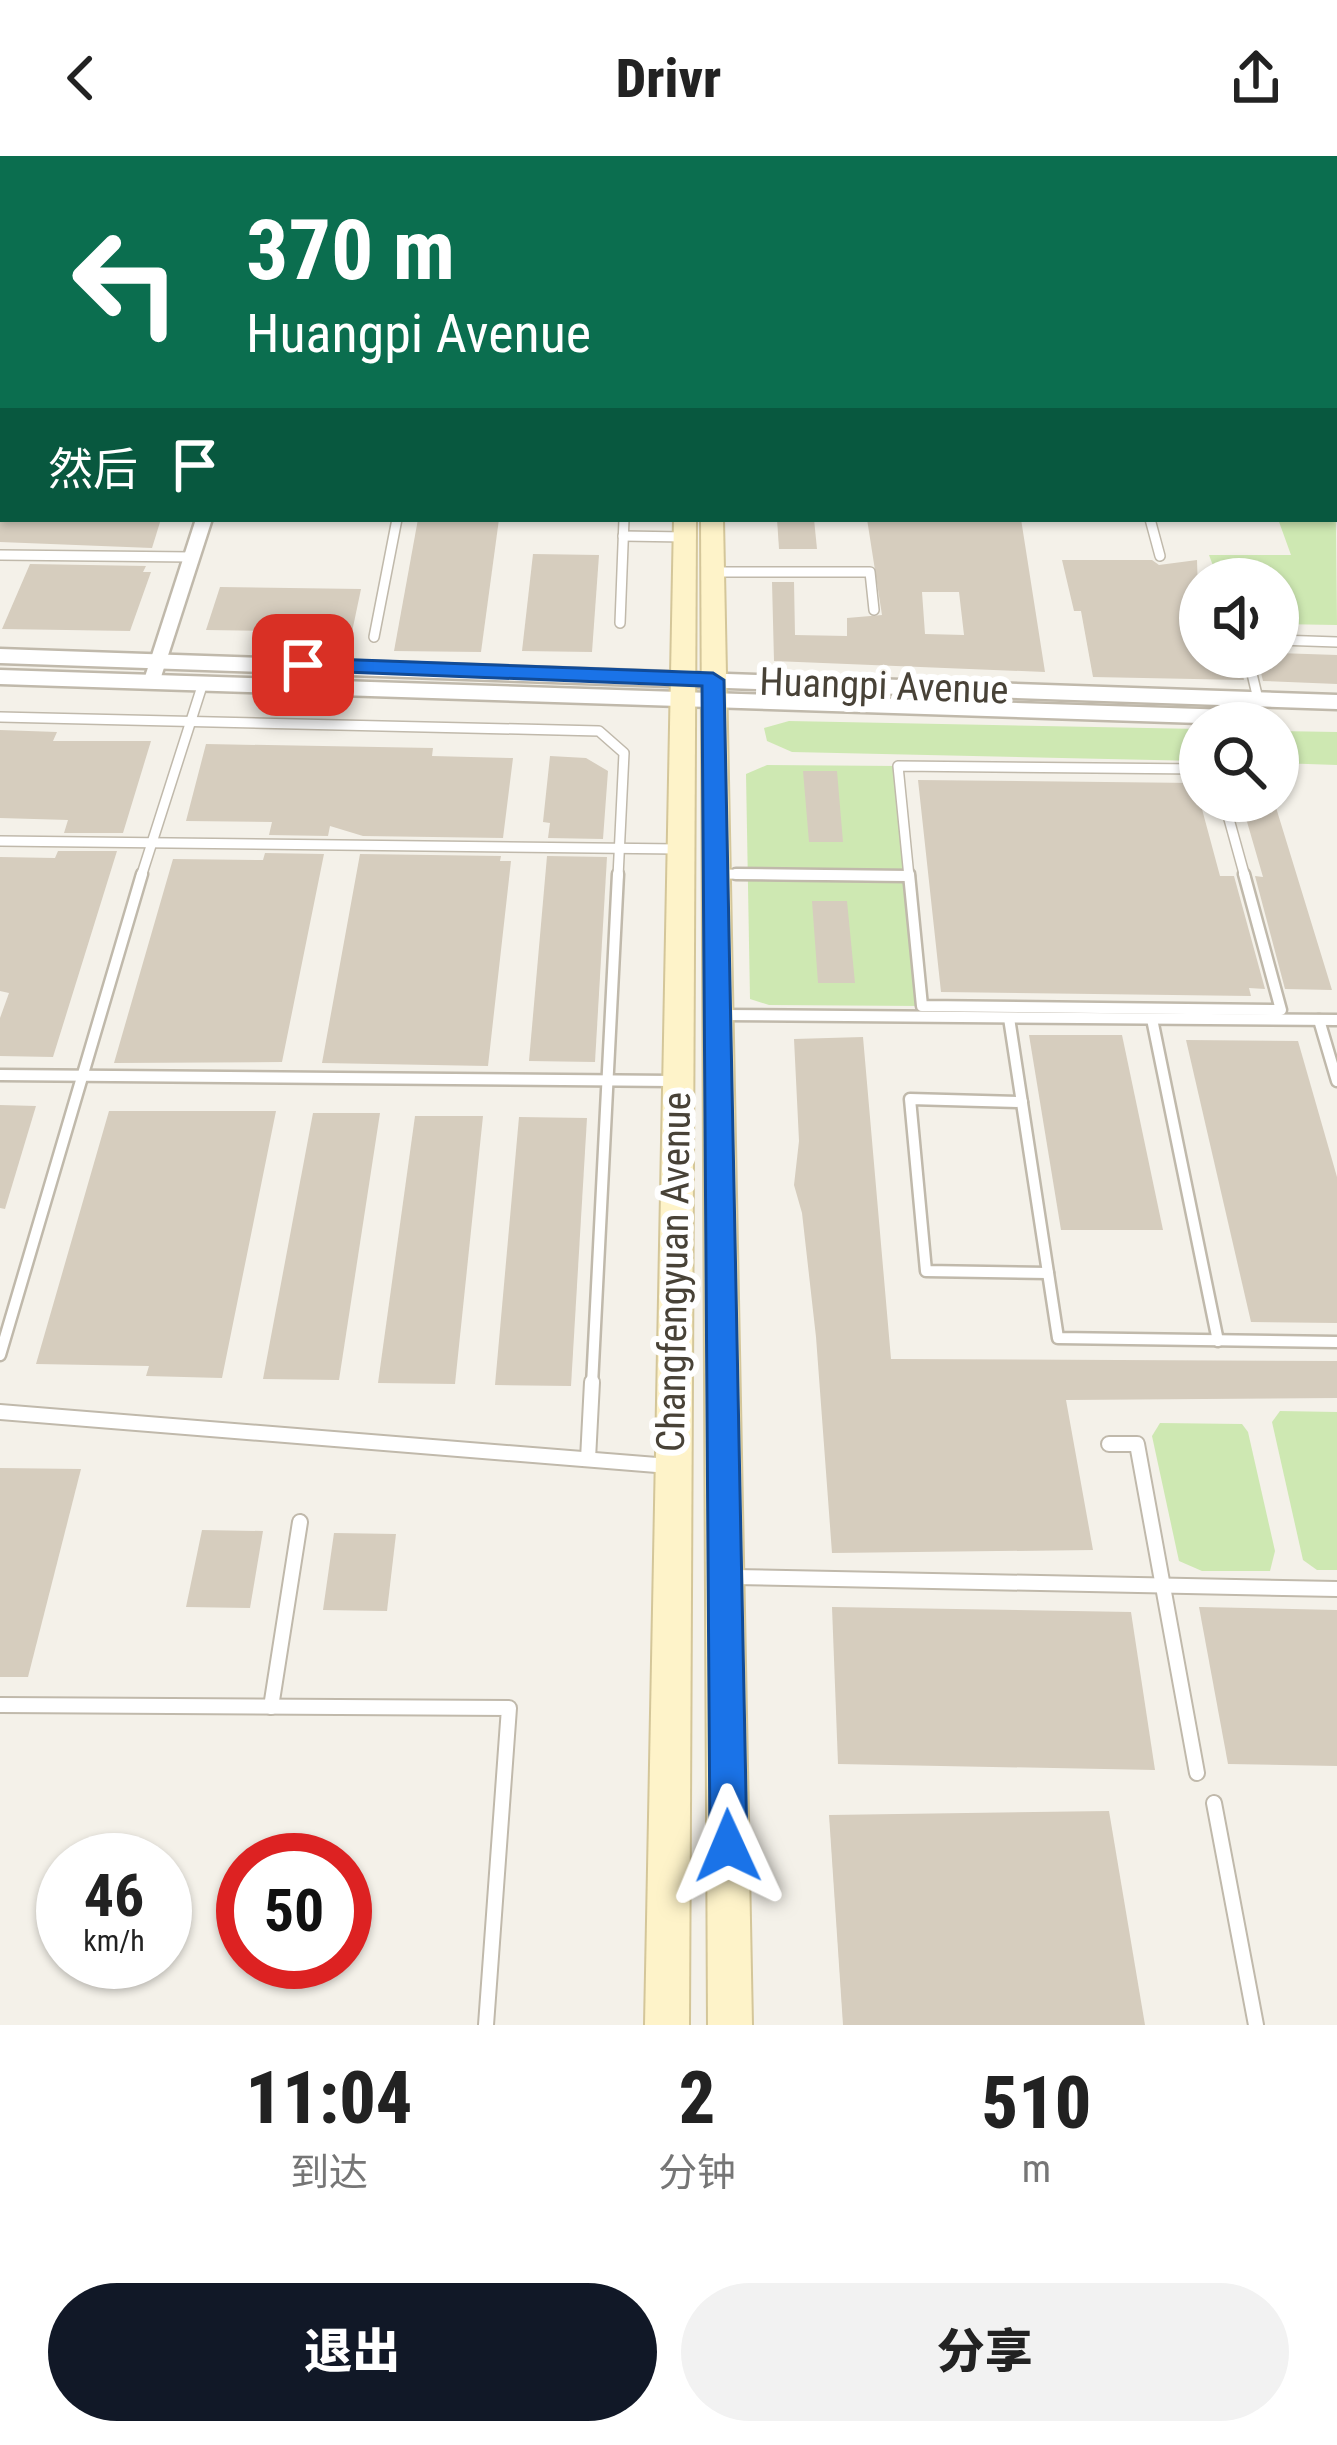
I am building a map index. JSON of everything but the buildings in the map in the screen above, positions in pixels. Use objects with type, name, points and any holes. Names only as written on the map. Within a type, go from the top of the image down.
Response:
[{"type":"main road","name":"Changfengyuan Avenue","points":[[667,2025],[678,849],[713,572],[694,525]]},
{"type":"main road","name":"Changfengyuan Avenue","points":[[694,525],[697,689],[716,874],[730,2025]]},
{"type":"street","points":[[156,670],[203,522]]},
{"type":"street","name":"Huangpi Avenue","points":[[0,656],[156,670],[697,689],[1337,720]]},
{"type":"street","name":"Huangpi Avenue","points":[[0,677],[156,670],[203,682],[1337,702]]},
{"type":"lane","points":[[374,637],[396,522]]},
{"type":"lane","points":[[620,623],[624,522]]},
{"type":"lane","points":[[1151,522],[1160,556]]},
{"type":"lane","points":[[623,536],[694,525]]},
{"type":"lane","points":[[0,555],[192,557]]},
{"type":"lane","points":[[713,572],[870,572],[874,610]]},
{"type":"lane","points":[[1299,641],[1337,642]]},
{"type":"lane","points":[[1252,678],[1258,699]]},
{"type":"lane","points":[[0,1354],[187,722],[203,682]]},
{"type":"lane","points":[[0,717],[599,731],[624,753],[588,1459]]},
{"type":"lane","points":[[1179,770],[898,766],[922,1006],[1281,1010],[1230,822]]},
{"type":"lane","points":[[0,841],[678,849]]},
{"type":"lane","points":[[716,874],[910,877]]},
{"type":"lane","points":[[718,1016],[1337,1020]]},
{"type":"lane","points":[[1010,1018],[1058,1338],[1337,1342]]},
{"type":"lane","points":[[1152,1019],[1218,1341]]},
{"type":"lane","points":[[1319,1020],[1337,1081]]},
{"type":"lane","points":[[0,1075],[676,1081]]},
{"type":"lane","points":[[1022,1102],[910,1099],[926,1271],[1048,1273]]},
{"type":"lane","points":[[0,1412],[673,1466]]},
{"type":"lane","points":[[1109,1444],[1137,1444],[1198,1773]]},
{"type":"lane","points":[[271,1707],[300,1522]]},
{"type":"lane","points":[[725,1577],[1337,1589]]},
{"type":"lane","points":[[0,1705],[509,1708],[486,2025]]},
{"type":"lane","points":[[1214,1803],[1256,2025]]},
{"type":"green space","points":[[1279,522],[1336,522],[1337,625],[1299,624],[1299,558],[1209,555],[1291,555]]},
{"type":"green space","points":[[789,721],[1179,729],[1179,761],[792,752],[767,741],[764,728]]},
{"type":"green space","points":[[1299,731],[1337,732],[1337,765],[1299,764]]},
{"type":"green space","points":[[767,765],[898,766],[922,1006],[769,1005],[750,999],[746,774]]},
{"type":"green space","points":[[1280,1411],[1337,1412],[1337,1570],[1317,1570],[1303,1560],[1272,1422]]},
{"type":"green space","points":[[1160,1423],[1242,1424],[1248,1432],[1275,1551],[1270,1571],[1202,1571],[1179,1561],[1152,1436]]},
{"type":"route","points":[[303,665],[713,680],[728,1846]]}]
